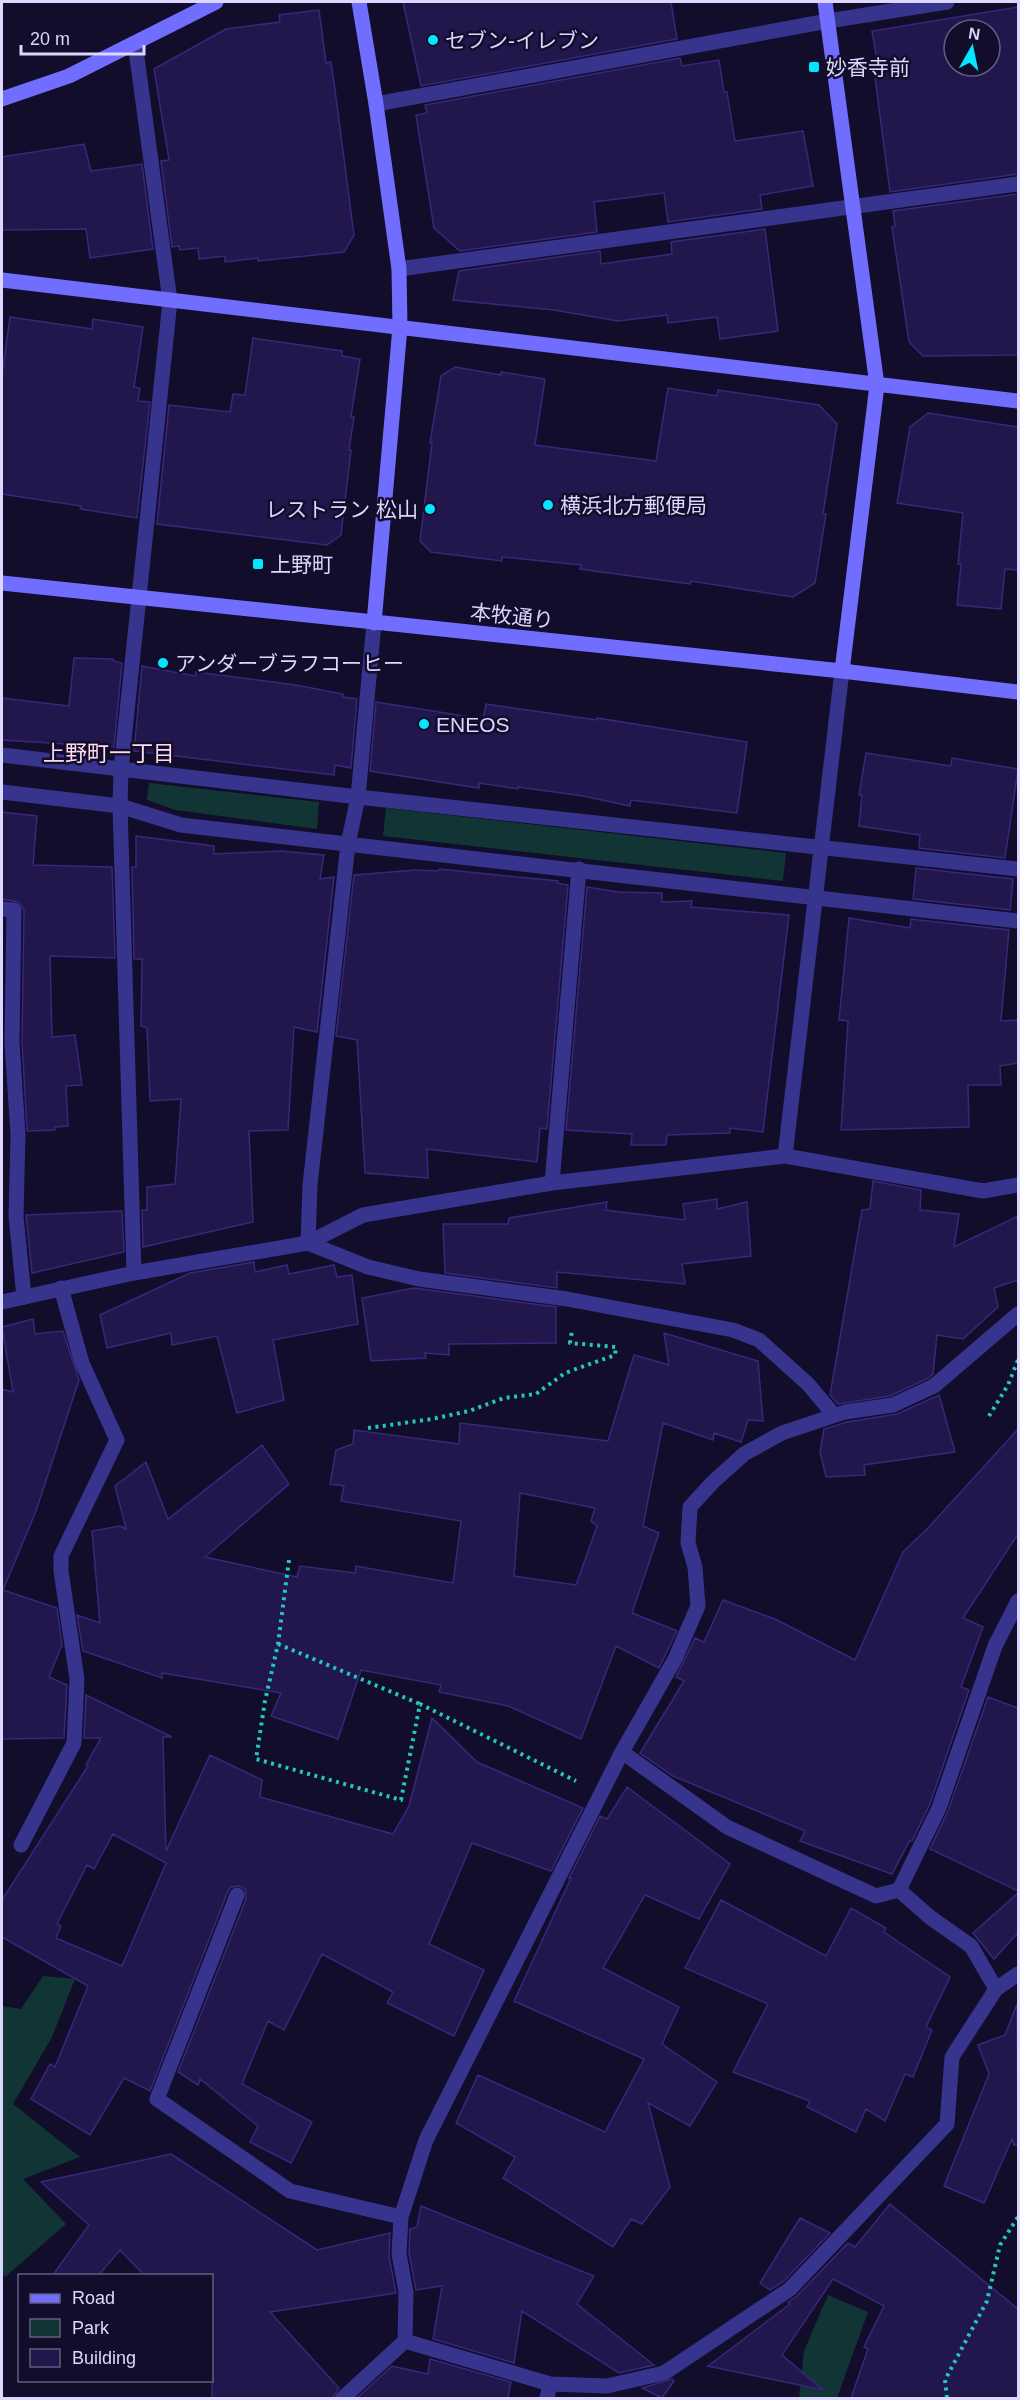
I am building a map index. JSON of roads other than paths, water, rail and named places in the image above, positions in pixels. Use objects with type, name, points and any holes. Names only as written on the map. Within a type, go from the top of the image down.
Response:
[{"type":"street","points":[[2,99],[69,76],[216,2]]},
{"type":"street","points":[[308,1243],[310,1185],[348,844],[357,797],[400,327],[399,269],[359,2]]},
{"type":"street","points":[[785,1156],[877,385],[825,2]]},
{"type":"street","points":[[376,104],[828,21],[947,2]]},
{"type":"street","points":[[134,1273],[120,806],[121,769],[137,598],[170,301],[135,43]]},
{"type":"street","points":[[399,269],[1018,184]]},
{"type":"street","points":[[2,280],[1018,400]]},
{"type":"street","name":"本牧通り","points":[[2,583],[842,671],[1018,692]]},
{"type":"street","points":[[2,755],[357,797],[1018,868]]},
{"type":"street","points":[[2,792],[120,806],[181,825],[816,896],[1018,921]]},
{"type":"street","points":[[552,1183],[579,869]]},
{"type":"street","points":[[2,909],[14,910],[12,1042],[18,1135],[16,1216],[24,1297]]},
{"type":"street","points":[[2,1302],[134,1273],[308,1243],[363,1215],[552,1183],[785,1156],[983,1191],[1018,1185]]},
{"type":"street","points":[[308,1243],[368,1267],[419,1279],[567,1299],[733,1330],[759,1340],[808,1384],[834,1415]]},
{"type":"street","points":[[21,1845],[74,1743],[77,1679],[61,1571],[61,1556],[117,1440],[82,1363],[61,1288]]},
{"type":"street","points":[[343,2398],[405,2341],[406,2292],[399,2254],[401,2217],[426,2140],[622,1752],[675,1659],[698,1606],[695,1567],[688,1543],[690,1507],[712,1482],[744,1454],[782,1433],[834,1415],[893,1405],[934,1386],[1018,1314]]},
{"type":"street","points":[[622,1752],[727,1827],[876,1896],[899,1890],[939,1808],[995,1646],[1018,1601]]},
{"type":"street","points":[[899,1890],[931,1918],[971,1946],[996,1989]]},
{"type":"street","points":[[237,1895],[157,2099],[290,2191],[401,2217]]},
{"type":"street","points":[[405,2341],[549,2391],[606,2386],[664,2373],[790,2289],[947,2124],[952,2057],[996,1989],[1018,1974]]},
{"type":"place","name":"セブン-イレブン","points":[[433,40]]},
{"type":"place","name":"妙香寺前","points":[[814,67]]},
{"type":"place","name":"横浜北方郵便局","points":[[548,505]]},
{"type":"place","name":"レストラン 松山","points":[[430,509]]},
{"type":"place","name":"上野町","points":[[258,564]]},
{"type":"place","name":"アンダーブラフコーヒー","points":[[163,663]]},
{"type":"place","name":"ENEOS","points":[[424,724]]},
{"type":"district","name":"上野町一丁目","points":[[109,753]]}]
